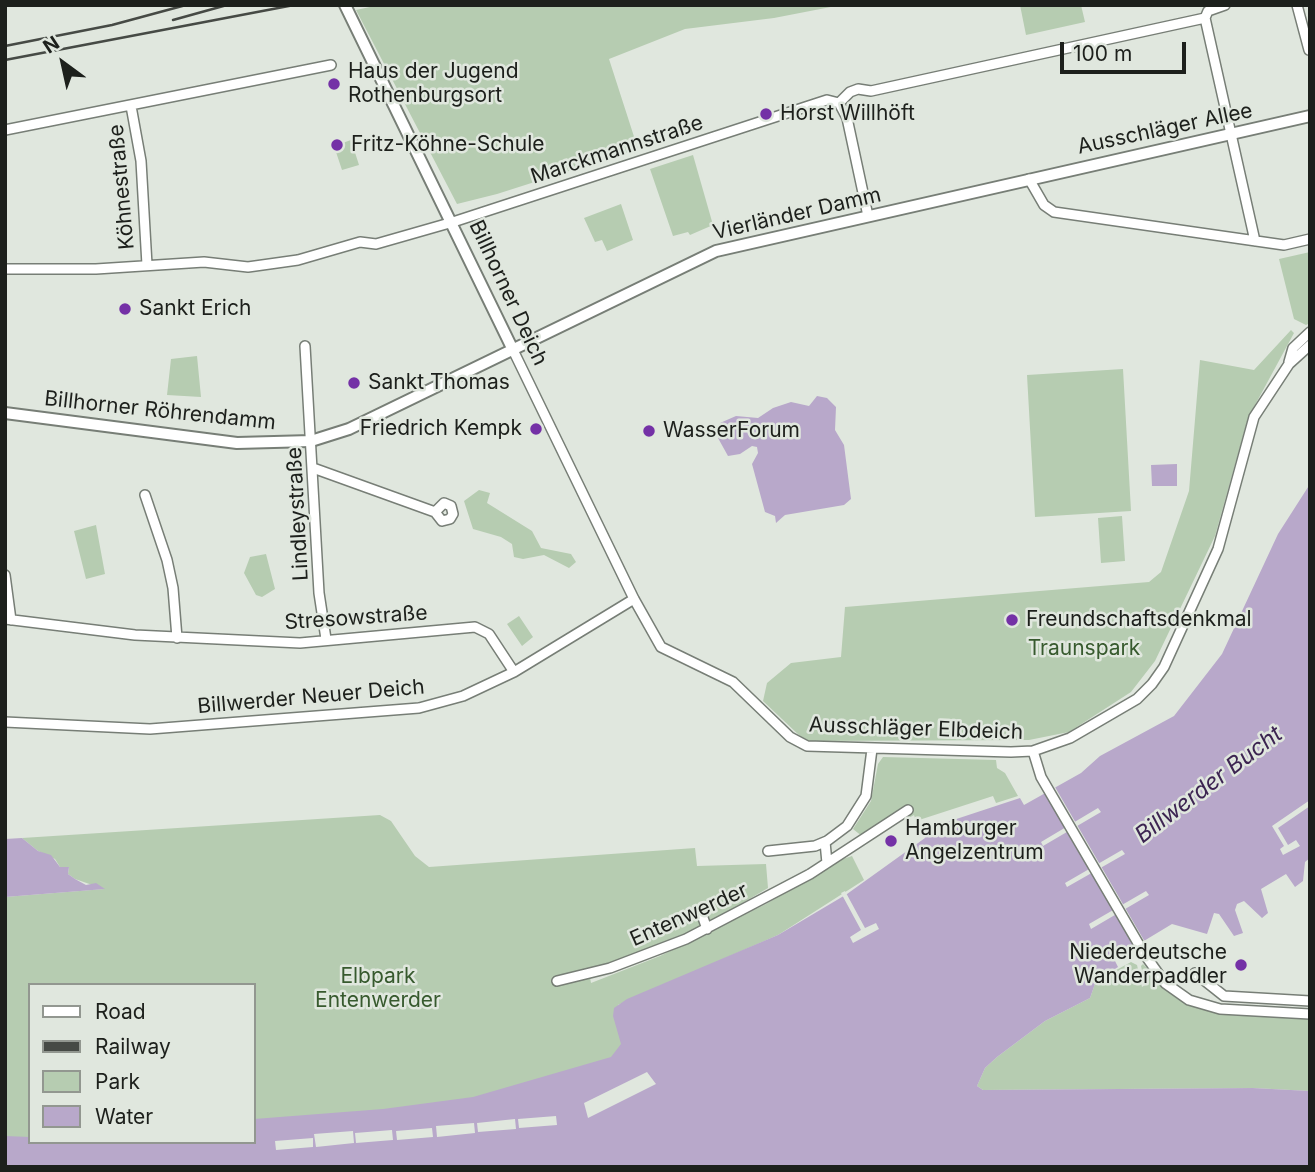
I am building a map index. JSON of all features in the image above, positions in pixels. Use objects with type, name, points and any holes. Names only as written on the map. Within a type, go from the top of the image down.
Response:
[{"type":"street","name":"Billhorner Deich","points":[[345,5],[453,222],[634,599]]},
{"type":"street","name":"Marckmannstraße","points":[[5,269],[205,262],[270,265],[360,242],[376,244],[453,222],[827,100],[839,103],[858,89],[871,91],[1205,18],[1208,11],[1225,5]]},
{"type":"street","points":[[1297,5],[1310,50]]},
{"type":"street","points":[[1205,18],[1255,241]]},
{"type":"street","points":[[5,130],[331,65]]},
{"type":"street","points":[[839,103],[846,118],[868,216]]},
{"type":"street","name":"Köhnestraße","points":[[131,106],[142,160],[147,265]]},
{"type":"street","name":"Ausschläger Allee","points":[[1029,179],[1310,116]]},
{"type":"street","points":[[1029,179],[1044,205],[1054,212],[1284,245],[1310,239]]},
{"type":"street","name":"Vierländer Damm","points":[[312,441],[349,429],[716,251],[1029,179]]},
{"type":"street","points":[[1289,364],[1293,348],[1310,332]]},
{"type":"street","name":"Ausschläger Elbdeich","points":[[634,599],[658,645],[733,682],[794,741],[820,748],[1033,751],[1070,738],[1137,699],[1164,667],[1218,549],[1254,417],[1289,364],[1310,345]]},
{"type":"street","name":"Lindleystraße","points":[[305,346],[319,593],[326,639]]},
{"type":"street","name":"Billhorner Röhrendamm","points":[[5,413],[237,443],[312,441]]},
{"type":"street","points":[[313,468],[435,512]]},
{"type":"street","points":[[145,495],[171,579],[177,638]]},
{"type":"street","name":"Stresowstraße","points":[[5,575],[8,619],[67,628],[177,638],[300,643],[475,627],[489,634],[514,672]]},
{"type":"street","name":"Billwerder Neuer Deich","points":[[5,722],[150,729],[394,712],[463,696],[514,672],[634,599]]},
{"type":"street","points":[[768,851],[825,842],[847,826],[864,802],[870,783],[872,749]]},
{"type":"street","points":[[1033,751],[1037,767],[1049,790],[1159,976],[1189,1000],[1220,1009],[1310,1013]]},
{"type":"street","name":"Entenwerder","points":[[557,981],[622,964],[707,929],[827,863],[908,810]]},
{"type":"street","points":[[825,842],[827,863]]},
{"type":"street","points":[[702,915],[707,929]]},
{"type":"street","points":[[1195,973],[1224,996],[1310,1001]]},
{"type":"green space","points":[[379,5],[841,5],[774,18],[685,29],[609,59],[638,149],[457,204],[356,10]]},
{"type":"green space","points":[[1020,5],[1081,5],[1085,22],[1026,35]]},
{"type":"green space","points":[[351,140],[359,165],[342,170],[334,146]]},
{"type":"green space","points":[[693,155],[713,225],[690,235],[688,232],[673,236],[650,169]]},
{"type":"green space","points":[[621,204],[633,240],[607,251],[602,240],[595,242],[584,218]]},
{"type":"green space","points":[[1310,252],[1310,323],[1306,325],[1294,319],[1279,259]]},
{"type":"green space","name":"Traunspark","points":[[1291,330],[1294,333],[1248,418],[1215,536],[1155,661],[1131,692],[1069,732],[1029,740],[810,741],[801,737],[763,701],[767,683],[791,663],[841,657],[845,607],[1149,582],[1161,572],[1189,491],[1200,360],[1254,370]]},
{"type":"green space","points":[[197,356],[201,397],[167,395],[171,359]]},
{"type":"green space","points":[[1123,369],[1131,511],[1035,517],[1027,375]]},
{"type":"green space","points":[[479,490],[490,493],[487,503],[532,531],[541,548],[571,554],[576,562],[569,568],[544,555],[523,559],[514,557],[512,544],[501,537],[473,529],[464,501]]},
{"type":"green space","points":[[1122,516],[1125,561],[1101,563],[1098,518]]},
{"type":"green space","points":[[96,525],[105,574],[86,579],[74,531]]},
{"type":"green space","points":[[266,554],[275,589],[262,597],[256,595],[244,573],[250,557]]},
{"type":"green space","points":[[519,616],[533,637],[522,646],[507,624]]},
{"type":"green space","points":[[883,757],[996,760],[997,768],[1005,773],[1018,796],[996,803],[993,796],[916,821],[914,815],[907,819],[905,816],[863,837],[853,829],[871,801],[878,764]]},
{"type":"green space","name":"Elbpark Entenwerder","points":[[380,815],[391,821],[415,856],[429,867],[695,848],[697,866],[766,864],[768,888],[700,928],[655,950],[589,972],[591,983],[660,956],[766,904],[843,859],[852,856],[864,880],[778,935],[618,1005],[630,1053],[499,1097],[256,1127],[256,983],[28,983],[28,1141],[5,1144],[5,897],[104,889],[75,879],[68,874],[69,867],[60,867],[55,859],[38,851],[22,838]]},
{"type":"green space","points":[[1131,962],[1137,965],[1142,987],[1145,985],[1141,966],[1143,964],[1171,993],[1195,1007],[1228,1015],[1310,1018],[1310,1091],[1253,1088],[983,1090],[977,1086],[985,1068],[997,1057],[1045,1021],[1090,998],[1096,981]]},
{"type":"water","points":[[817,396],[827,398],[836,407],[835,430],[844,445],[851,499],[844,505],[785,515],[776,523],[775,516],[765,512],[752,464],[758,453],[757,447],[752,446],[740,454],[728,456],[718,438],[720,423],[736,416],[758,418],[773,408],[791,402],[809,406]]},
{"type":"water","points":[[1177,464],[1177,486],[1152,486],[1151,465]]},
{"type":"water","name":"Billwerder Bucht","points":[[1310,484],[1310,858],[1305,862],[1303,881],[1295,887],[1286,874],[1261,889],[1268,913],[1262,918],[1244,901],[1237,904],[1235,910],[1243,933],[1234,936],[1219,914],[1214,913],[1207,934],[1172,924],[1114,959],[1118,967],[1096,981],[1090,998],[1045,1021],[997,1057],[985,1068],[977,1086],[983,1090],[1253,1088],[1310,1091],[1310,1167],[5,1167],[5,1136],[28,1137],[28,1144],[256,1144],[256,1119],[383,1109],[473,1097],[611,1057],[621,1044],[613,1016],[614,1008],[627,999],[778,935],[847,894],[925,838],[923,830],[1020,798],[1024,805],[1081,773],[1100,756],[1174,716],[1222,654],[1278,534]],"holes":[[[1098,808],[1101,812],[1043,846],[1041,842]],[[1122,850],[1125,854],[1067,887],[1065,883]],[[1146,891],[1149,895],[1091,929],[1089,924]]]},
{"type":"water","points":[[22,838],[38,851],[51,855],[60,867],[69,867],[68,874],[75,879],[86,885],[96,883],[105,889],[5,897],[5,839]]},
{"type":"pier","points":[[1055,787],[1145,942],[1136,947],[1045,793]]},
{"type":"pier","points":[[1310,800],[1310,806],[1278,828],[1288,845],[1296,840],[1300,846],[1283,855],[1280,849],[1284,846],[1272,826]]},
{"type":"pier","points":[[845,891],[865,928],[876,923],[879,929],[853,943],[850,937],[861,930],[841,893]]},
{"type":"pier","points":[[647,1072],[656,1084],[588,1118],[584,1103]]},
{"type":"pier","points":[[556,1116],[557,1125],[519,1128],[518,1119]]},
{"type":"pier","points":[[515,1119],[516,1129],[478,1132],[477,1123]]},
{"type":"pier","points":[[474,1123],[475,1133],[437,1137],[436,1126]]},
{"type":"pier","points":[[432,1128],[433,1137],[397,1140],[396,1131]]},
{"type":"pier","points":[[392,1130],[393,1140],[356,1143],[355,1133]]},
{"type":"pier","points":[[353,1131],[354,1143],[316,1147],[314,1134]]},
{"type":"pier","points":[[313,1138],[313,1147],[276,1150],[275,1141]]},
{"type":"railway","points":[[5,46],[112,25],[186,5]]},
{"type":"railway","points":[[173,20],[227,5]]},
{"type":"railway","points":[[5,60],[294,5]]},
{"type":"place","name":"Haus der Jugend Rothenburgsort","points":[[334,84]]},
{"type":"place","name":"Horst Willhöft","points":[[766,114]]},
{"type":"place","name":"Fritz-Köhne-Schule","points":[[337,145]]},
{"type":"place","name":"Sankt Erich","points":[[125,309]]},
{"type":"place","name":"Sankt Thomas","points":[[354,383]]},
{"type":"place","name":"Friedrich Kempk","points":[[536,429]]},
{"type":"place","name":"WasserForum","points":[[649,431]]},
{"type":"place","name":"Freundschaftsdenkmal","points":[[1012,620]]},
{"type":"place","name":"Hamburger Angelzentrum","points":[[891,841]]},
{"type":"place","name":"Niederdeutsche Wanderpaddler","points":[[1241,965]]}]
